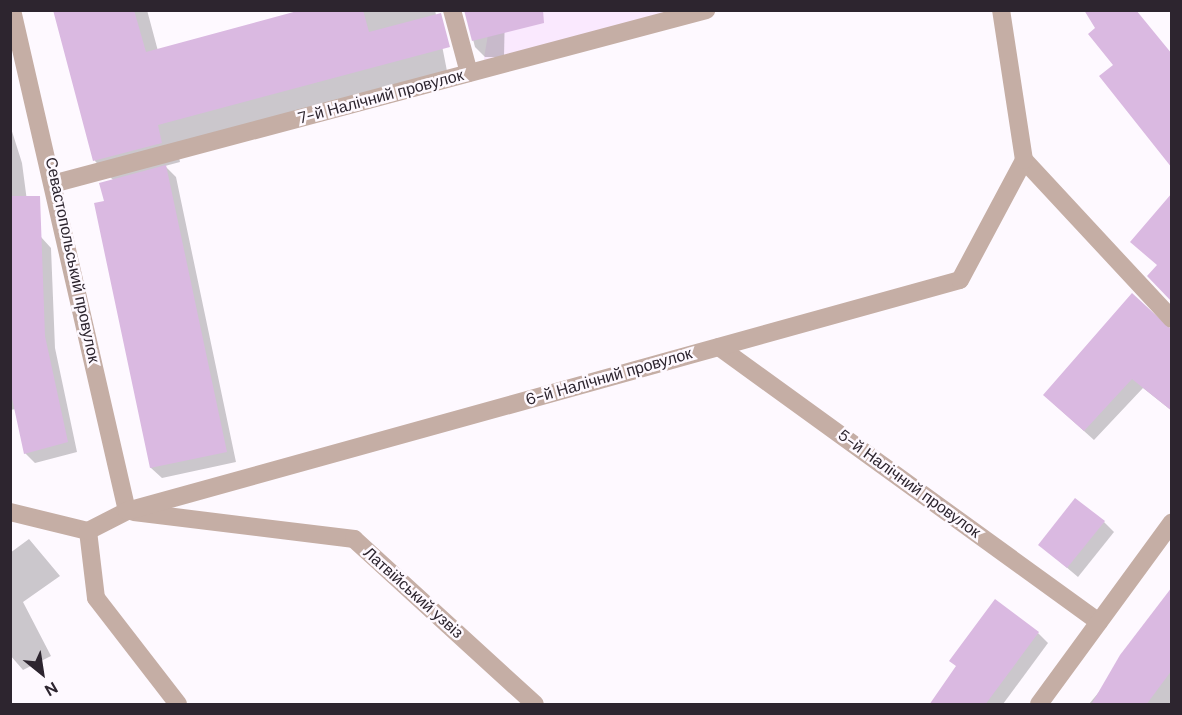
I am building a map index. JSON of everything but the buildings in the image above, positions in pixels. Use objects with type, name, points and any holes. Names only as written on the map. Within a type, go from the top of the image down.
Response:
[{"type":"street","name":"Севастопольський провулок","points":[[12,10],[56,183],[127,511]]},
{"type":"street","points":[[452,10],[469,73]]},
{"type":"street","name":"7-й Налічний провулок","points":[[56,183],[706,10]]},
{"type":"street","points":[[1001,10],[1024,160],[1172,319]]},
{"type":"street","name":"6-й Налічний провулок","points":[[88,531],[127,511],[960,280],[1024,160]]},
{"type":"street","name":"5-й Налічний провулок","points":[[718,347],[1099,622]]},
{"type":"street","name":"Латвійський узвіз","points":[[127,511],[354,539],[535,705]]},
{"type":"street","points":[[10,512],[88,531],[96,598],[178,705]]},
{"type":"street","points":[[1039,705],[1172,522]]},
{"type":"shaded area","points":[[492,11],[687,11],[482,70]]}]
